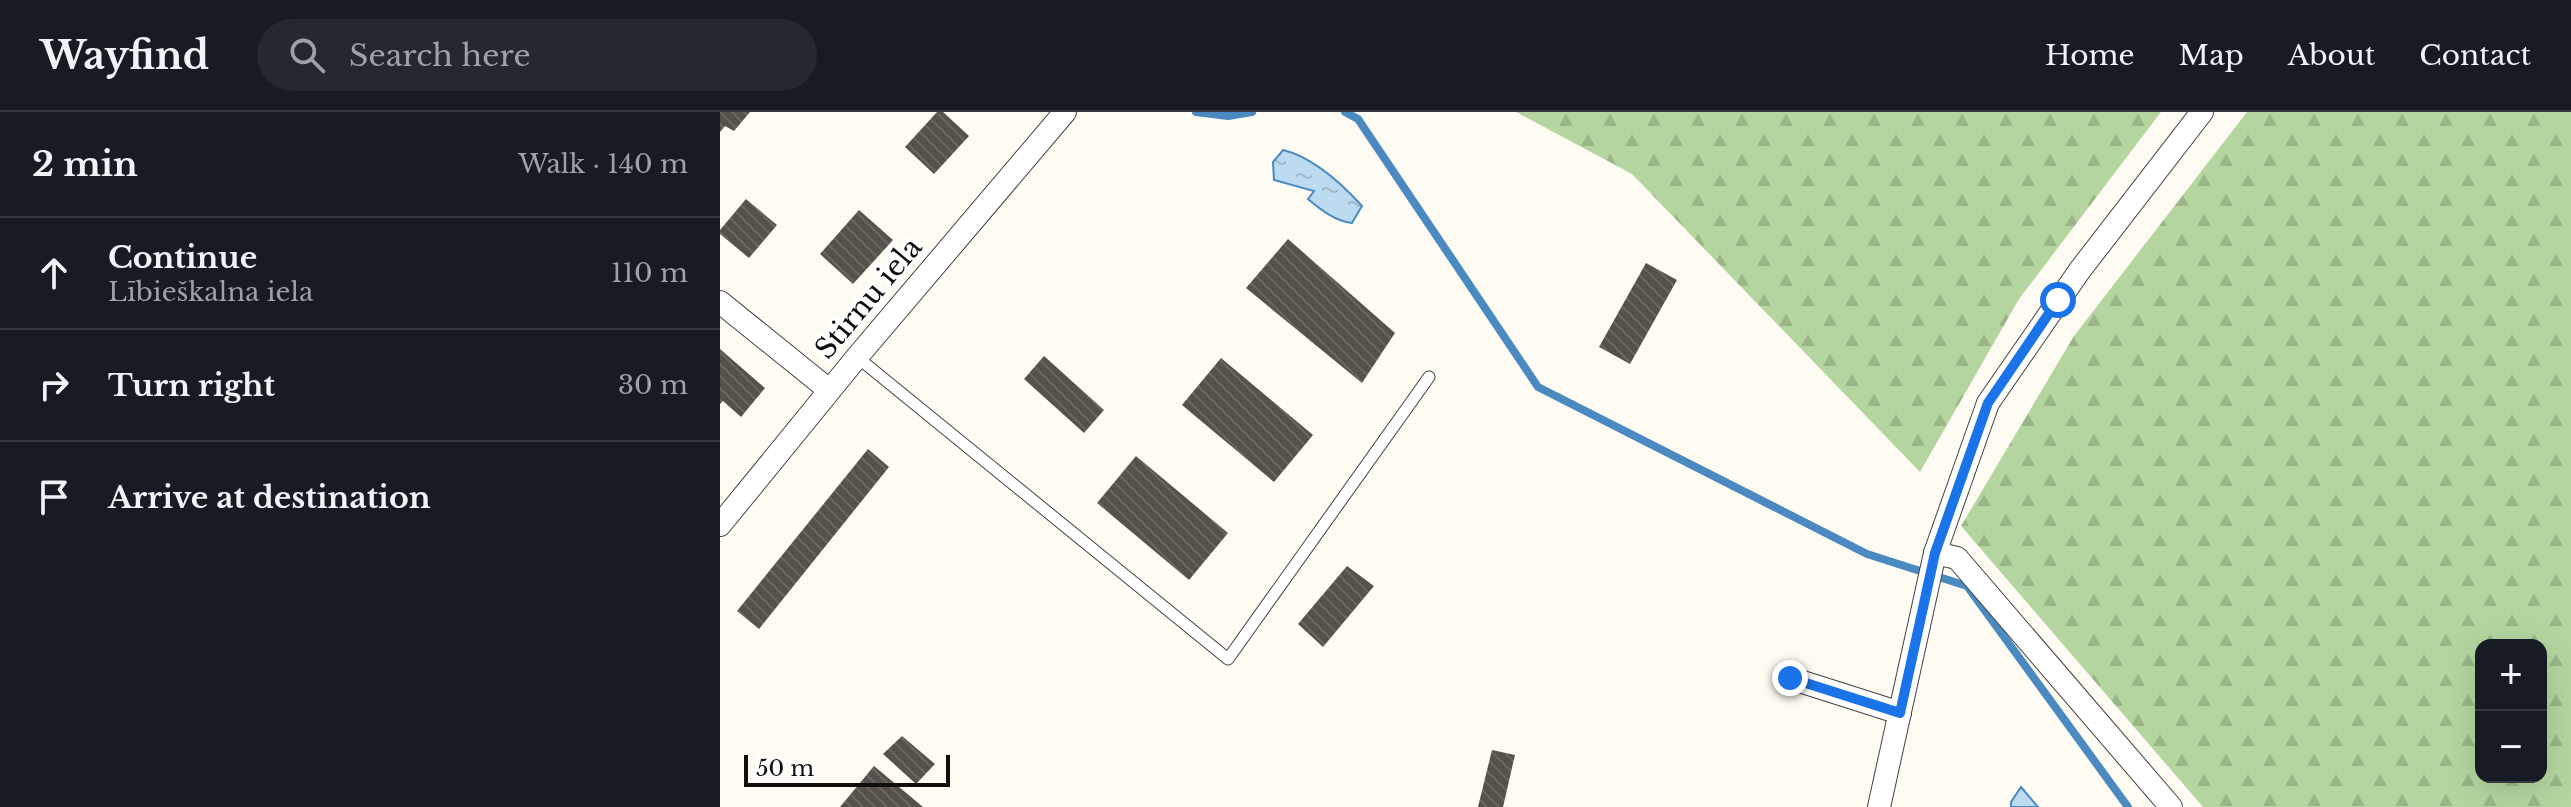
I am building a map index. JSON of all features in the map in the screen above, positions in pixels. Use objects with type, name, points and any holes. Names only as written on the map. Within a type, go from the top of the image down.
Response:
[{"type":"street","points":[[1879,807],[1935,553],[1988,403],[2080,270],[2202,112]]},
{"type":"street","name":"Stirnu iela","points":[[720,525],[829,390],[1064,113]]},
{"type":"street","points":[[720,302],[829,390]]},
{"type":"street","points":[[1935,553],[1957,558],[2171,807]]},
{"type":"street","points":[[1790,678],[1900,713]]},
{"type":"lane","points":[[857,357],[1228,659],[1429,377]]},
{"type":"green space","points":[[1516,112],[2161,112],[2019,299],[1920,472],[1632,174]]},
{"type":"green space","points":[[2247,112],[2571,112],[2571,807],[2203,807],[1961,526],[2074,336]]},
{"type":"water","points":[[1283,150],[1315,165],[1336,180],[1362,206],[1352,223],[1323,211],[1308,199],[1314,191],[1274,180],[1273,162]]},
{"type":"water","points":[[2021,787],[2038,807],[2011,807]]},
{"type":"building","points":[[720,112],[750,112],[734,131],[725,126],[720,132]]},
{"type":"building","points":[[937,112],[943,112],[969,136],[934,174],[905,147]]},
{"type":"building","points":[[746,199],[777,225],[749,258],[720,234]]},
{"type":"building","points":[[859,210],[893,240],[853,284],[820,254]]},
{"type":"building","points":[[1288,239],[1395,333],[1362,383],[1246,288]]},
{"type":"building","points":[[1646,263],[1677,280],[1630,364],[1599,347]]},
{"type":"building","points":[[720,349],[765,388],[741,417],[723,401],[720,404]]},
{"type":"building","points":[[1044,356],[1104,410],[1084,433],[1024,379]]},
{"type":"building","points":[[1221,358],[1313,435],[1274,482],[1182,405]]},
{"type":"building","points":[[868,449],[889,467],[759,629],[737,611]]},
{"type":"building","points":[[1136,456],[1228,533],[1189,580],[1097,503]]},
{"type":"building","points":[[1347,566],[1374,586],[1323,647],[1298,624]]},
{"type":"building","points":[[902,736],[935,764],[916,784],[883,754]]},
{"type":"building","points":[[1492,750],[1515,755],[1503,807],[1478,807]]},
{"type":"building","points":[[874,766],[923,807],[840,807]]},
{"type":"waterway","points":[[1196,112],[1228,116],[1252,112]]},
{"type":"waterway","points":[[1345,112],[1358,119],[1538,387],[1867,554],[1967,586],[2128,807]]},
{"type":"route","points":[[1790,678],[1900,713],[1935,553],[1988,403],[2058,300]]}]
